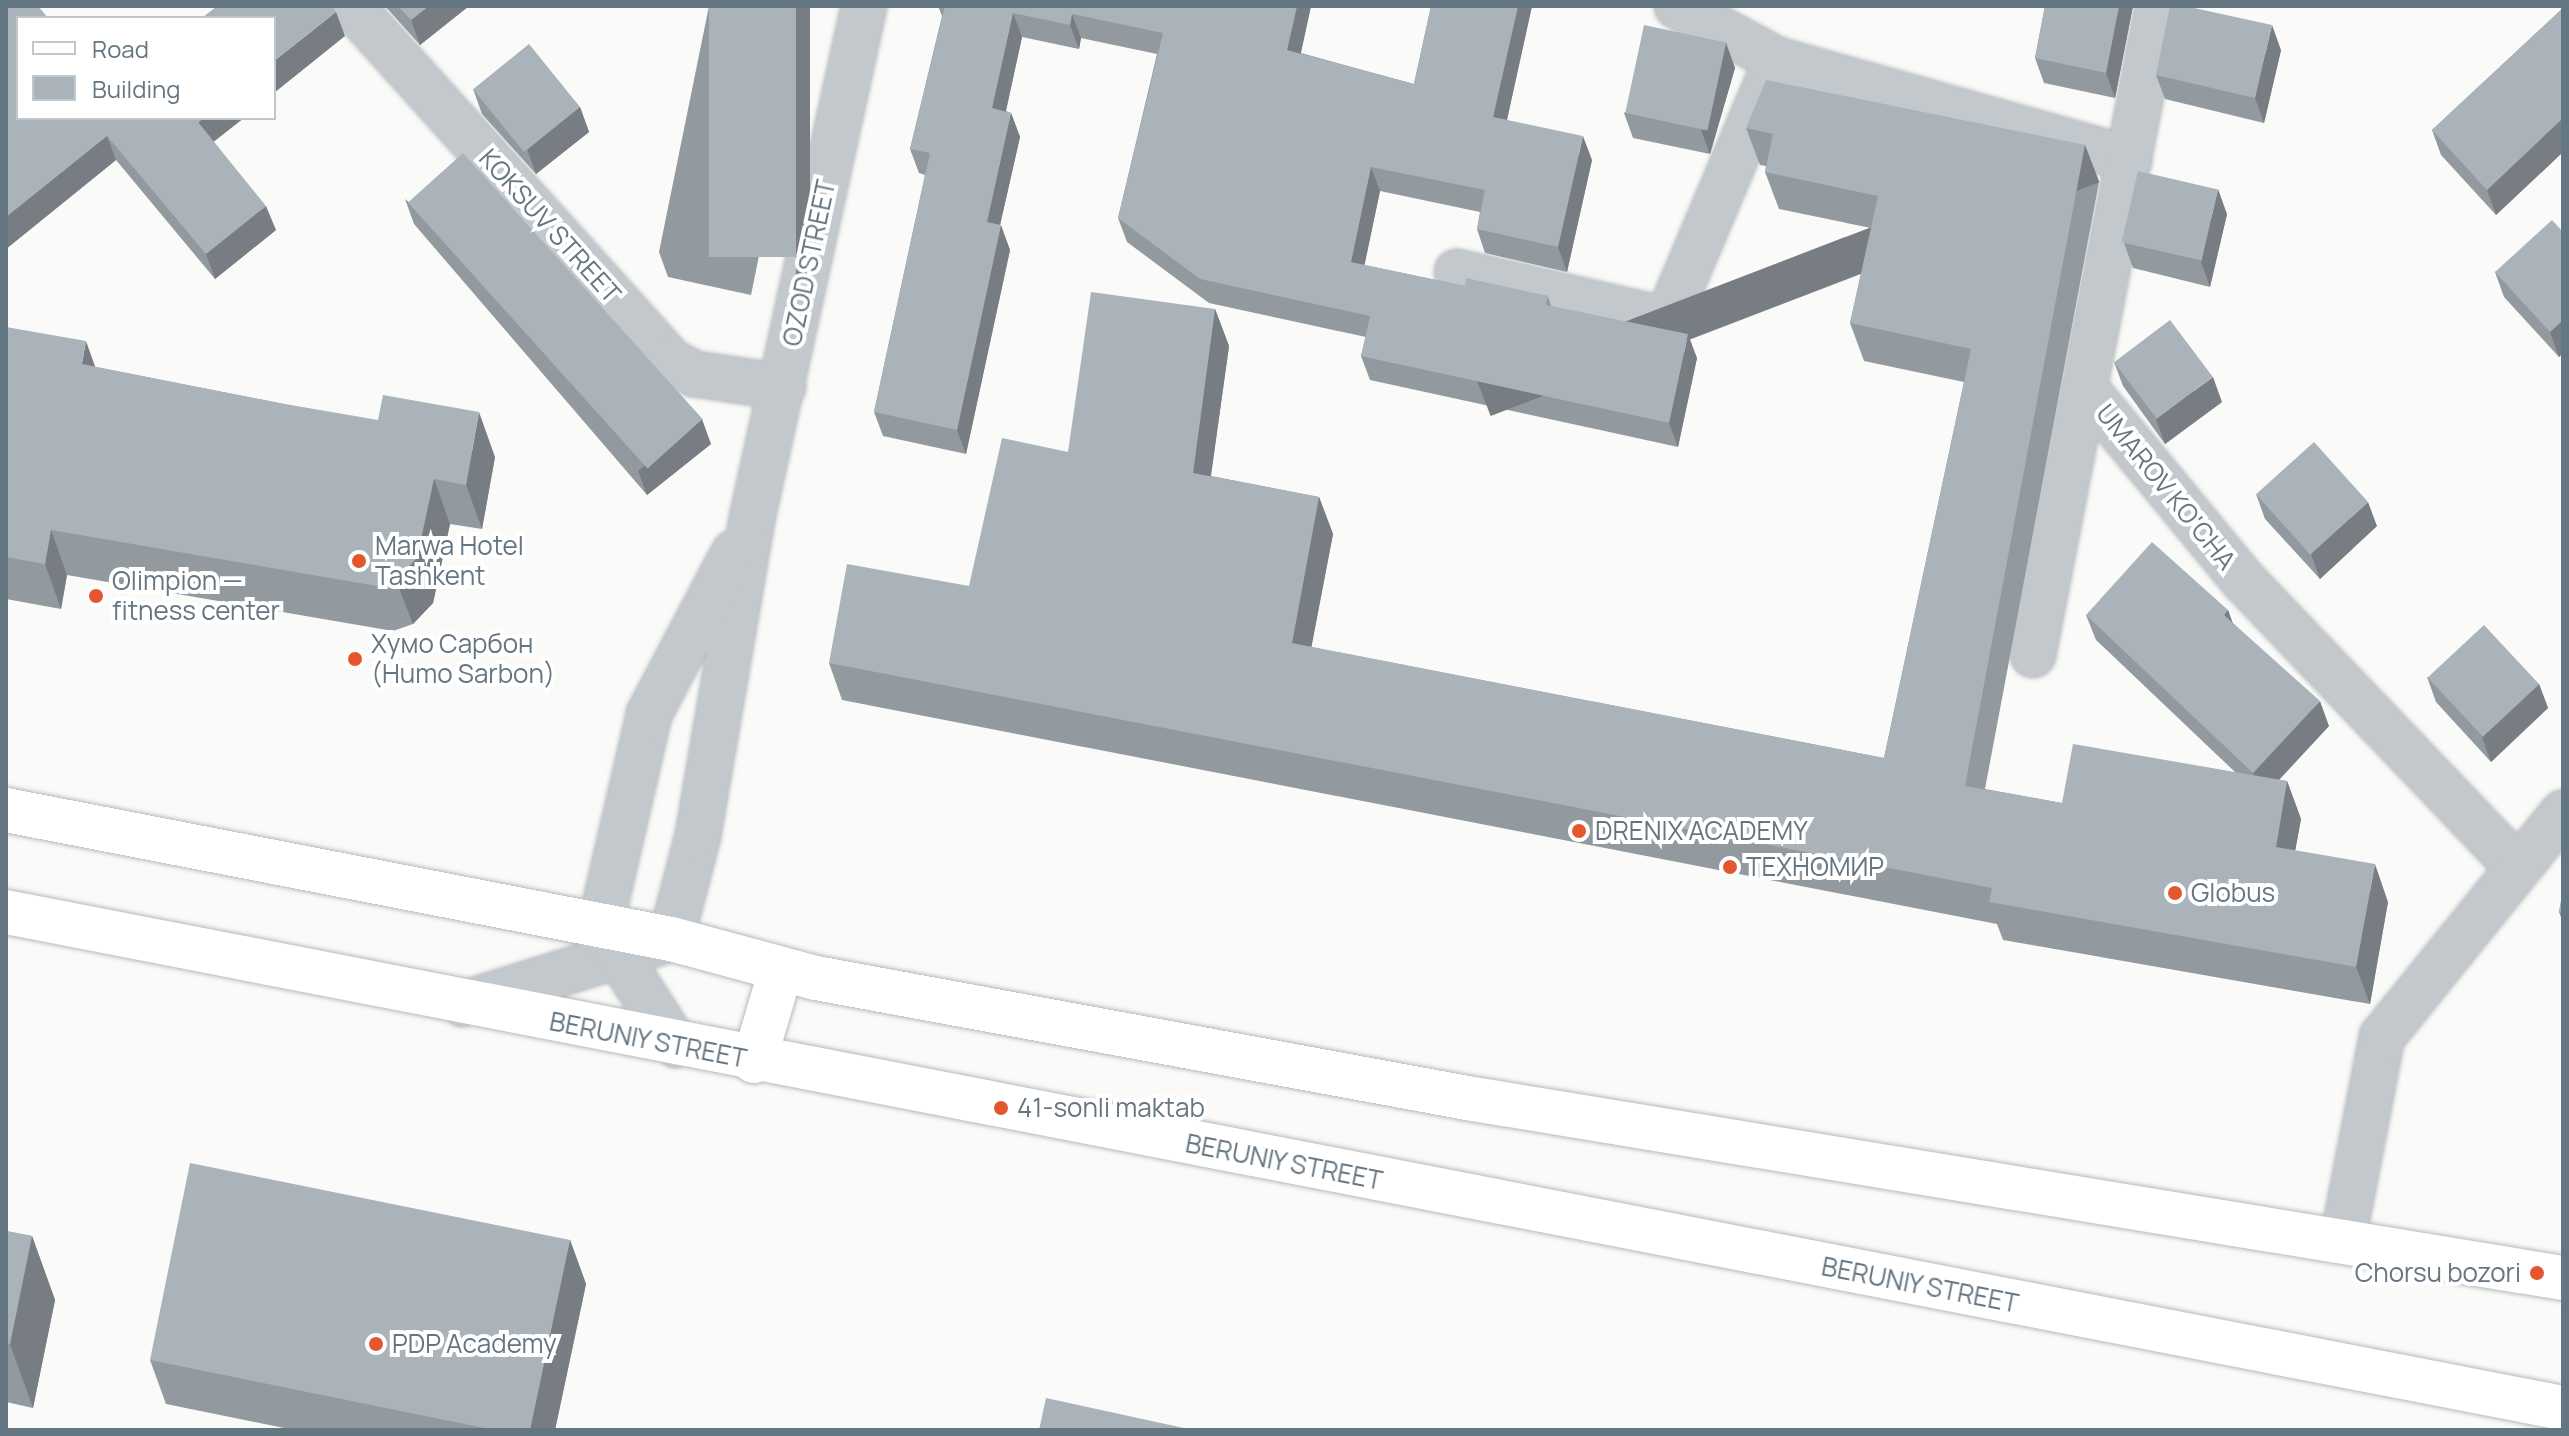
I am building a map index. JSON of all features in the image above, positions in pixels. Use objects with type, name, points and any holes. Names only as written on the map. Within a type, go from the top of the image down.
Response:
[{"type":"main road","points":[[6,810],[609,940],[671,939],[781,970],[1467,1098],[2343,1239],[2563,1278]]},
{"type":"main road","name":"BERUNIY STREET","points":[[6,912],[754,1061],[2563,1408]]},
{"type":"main road","points":[[754,1061],[781,970]]},
{"type":"street","name":"KOKSUV STREET","points":[[351,6],[672,362],[695,374],[783,387]]},
{"type":"street","name":"OZOD STREET","points":[[671,939],[698,835],[752,519],[864,6]]},
{"type":"street","points":[[1677,6],[1777,60],[2129,159]]},
{"type":"street","name":"UMAROV KO'CHA","points":[[2158,6],[2088,392],[2243,580],[2516,866]]},
{"type":"street","points":[[1457,272],[1667,320],[1777,60]]},
{"type":"street","points":[[2033,655],[2088,392]]},
{"type":"street","name":"OZOD STREET","points":[[609,940],[649,714],[752,519]]},
{"type":"street","points":[[2343,1239],[2382,1037],[2516,866],[2563,813]]},
{"type":"street","points":[[463,1004],[609,940],[676,1045]]},
{"type":"building","points":[[6,6],[38,6],[46,16],[16,16],[16,120],[201,120],[198,122],[266,206],[206,254],[107,136],[6,217]]},
{"type":"building","points":[[217,6],[332,6],[336,12],[276,59],[276,16],[204,16]]},
{"type":"building","points":[[398,6],[429,6],[411,20]]},
{"type":"building","points":[[709,6],[796,6],[796,257],[709,257]]},
{"type":"building","points":[[945,6],[1297,6],[1287,50],[1414,84],[1431,6],[1518,6],[1493,117],[1583,136],[1558,247],[1477,229],[1485,190],[1371,167],[1351,262],[1465,286],[1466,278],[1548,296],[1546,305],[1688,334],[1669,423],[1361,356],[1370,316],[1200,279],[1118,218],[1163,33],[1072,14],[1070,25],[1013,13],[992,108],[1011,113],[987,222],[1001,225],[957,430],[874,412],[930,153],[910,149]]},
{"type":"building","points":[[2045,6],[2119,6],[2106,73],[2035,58]]},
{"type":"building","points":[[2170,6],[2185,6],[2272,25],[2255,98],[2156,75]]},
{"type":"building","points":[[2563,8],[2563,118],[2487,190],[2432,130]]},
{"type":"building","points":[[1644,25],[1726,42],[1707,130],[1625,113]]},
{"type":"building","points":[[529,44],[580,107],[524,152],[473,89]]},
{"type":"building","points":[[1766,80],[2085,145],[1965,786],[2062,803],[2073,744],[2287,781],[2276,847],[2375,864],[2356,967],[1989,902],[1992,888],[829,663],[847,564],[969,586],[1002,438],[1068,452],[1091,292],[1215,309],[1193,473],[1319,497],[1292,643],[1884,758],[1971,349],[1850,323],[1878,196],[1765,172],[1773,134],[1746,128]]},
{"type":"building","points":[[463,153],[703,419],[648,469],[408,203]]},
{"type":"building","points":[[2138,171],[2218,189],[2201,261],[2122,242]]},
{"type":"building","points":[[2552,220],[2563,232],[2563,320],[2550,332],[2495,272]]},
{"type":"building","points":[[2170,320],[2213,377],[2157,419],[2114,362]]},
{"type":"building","points":[[6,327],[86,341],[82,364],[279,403],[378,420],[383,395],[479,412],[466,485],[434,479],[417,558],[396,580],[377,586],[51,530],[45,564],[6,557]]},
{"type":"building","points":[[2314,442],[2368,502],[2310,554],[2256,494]]},
{"type":"building","points":[[2152,542],[2228,610],[2224,615],[2320,701],[2253,773],[2086,615]]},
{"type":"building","points":[[2484,625],[2539,684],[2483,737],[2428,678]]},
{"type":"building","points":[[2563,891],[2563,913],[2559,912]]},
{"type":"building","name":"PDP Academy","points":[[190,1163],[570,1240],[530,1430],[494,1430],[150,1360]]},
{"type":"building","points":[[6,1231],[32,1236],[10,1344],[6,1343]]},
{"type":"building","points":[[1046,1398],[1193,1430],[1039,1430]]},
{"type":"place","name":"Marwa Hotel Tashkent","points":[[359,561]]},
{"type":"place","name":"Olimpion — fitness center","points":[[96,596]]},
{"type":"place","name":"Хумо Сарбон (Humo Sarbon)","points":[[355,659]]},
{"type":"place","name":"DRENIX ACADEMY","points":[[1579,831]]},
{"type":"place","name":"ТЕХНОМИР","points":[[1730,867]]},
{"type":"place","name":"Globus","points":[[2175,893]]},
{"type":"place","name":"41-sonli maktab","points":[[1001,1108]]},
{"type":"place","name":"Chorsu bozori","points":[[2537,1273]]},
{"type":"place","name":"PDP Academy","points":[[376,1344]]}]
